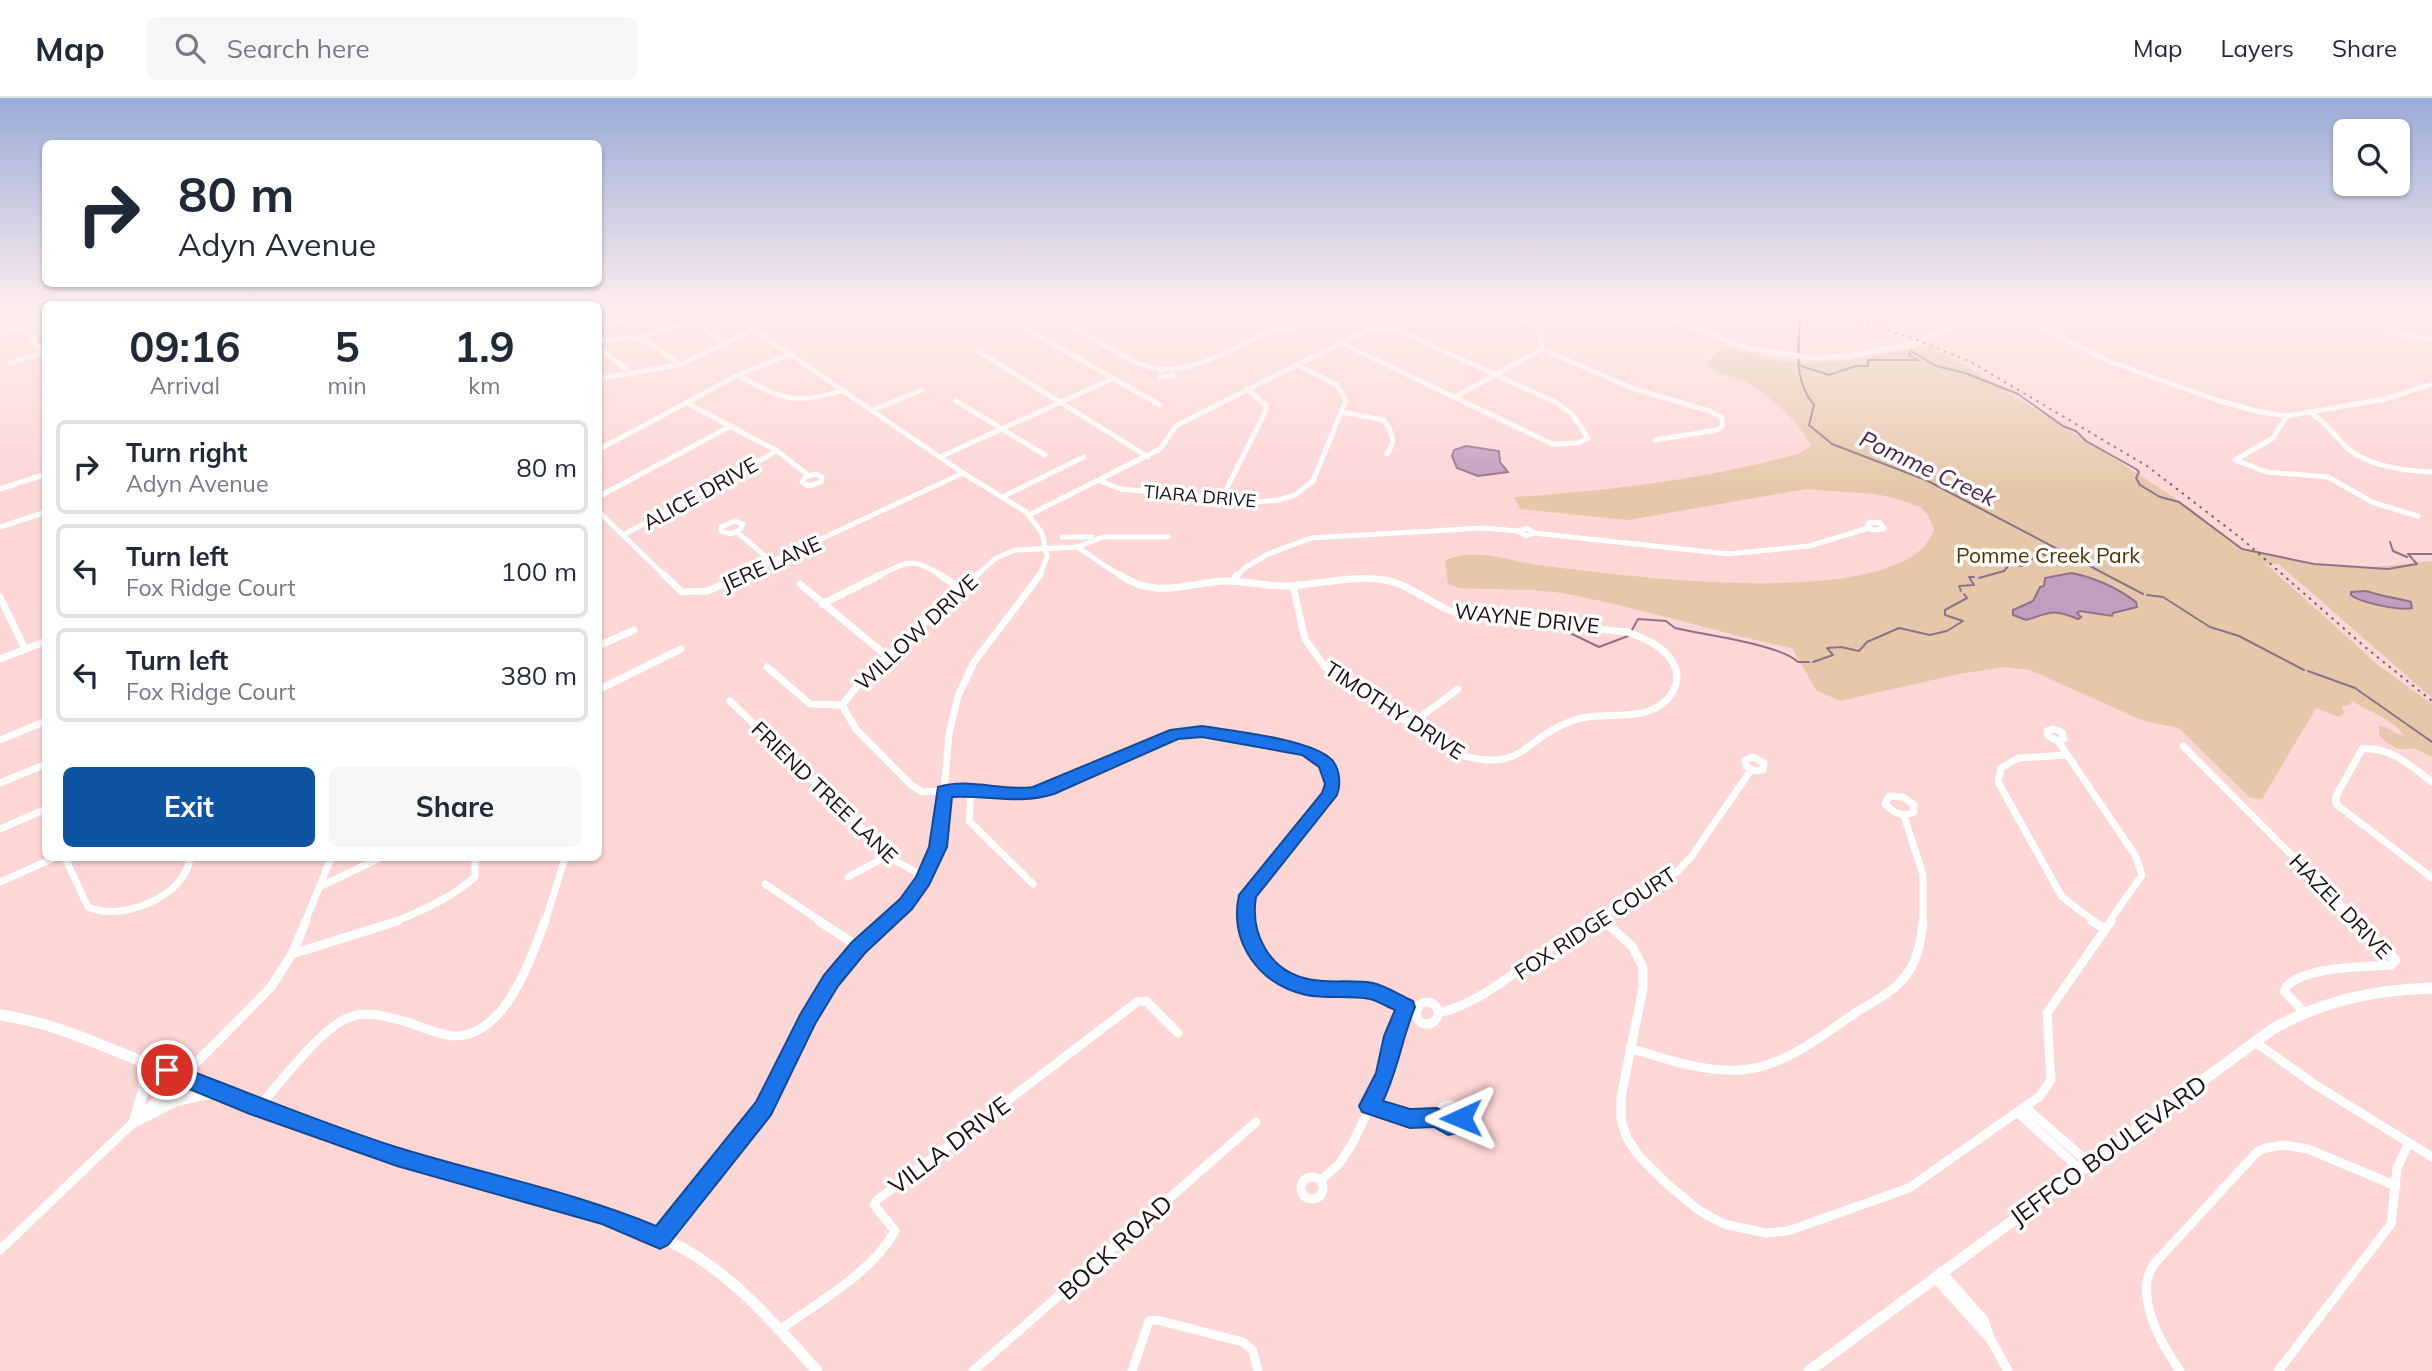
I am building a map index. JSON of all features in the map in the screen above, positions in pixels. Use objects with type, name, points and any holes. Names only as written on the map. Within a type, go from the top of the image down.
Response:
[{"type":"main road","name":"JEFFCO BOULEVARD","points":[[1809,1371],[2255,1042],[2303,1011],[2341,996],[2391,989],[2432,988]]},
{"type":"main road","points":[[0,1015],[57,1027],[257,1107],[397,1157],[603,1214],[660,1238],[706,1265],[746,1295],[817,1371]]},
{"type":"main road","points":[[134,1122],[144,1088],[142,1062]]},
{"type":"main road","points":[[134,1122],[175,1101],[222,1091]]},
{"type":"street","points":[[628,370],[632,374]]},
{"type":"street","points":[[602,378],[650,370]]},
{"type":"street","points":[[602,448],[750,370]]},
{"type":"street","points":[[660,1238],[763,1109],[817,1001],[859,947],[906,904],[925,877],[938,847],[950,726],[961,688],[983,650],[1037,582],[1045,565],[1046,547],[1042,533],[1029,515],[963,473],[815,370]]},
{"type":"street","points":[[1010,370],[1148,457]]},
{"type":"street","points":[[1100,370],[1160,405]]},
{"type":"street","points":[[1160,370],[1161,377],[1167,378],[1173,376],[1172,371],[1175,370]]},
{"type":"street","points":[[1029,515],[1148,457],[1160,449],[1176,426],[1286,370]]},
{"type":"street","points":[[1308,370],[1337,385],[1346,400],[1342,412],[1384,420],[1389,424],[1394,437],[1387,454]]},
{"type":"street","points":[[1398,370],[1552,444],[1570,444],[1588,438],[1564,407],[1484,370]]},
{"type":"street","points":[[1455,397],[1506,370]]},
{"type":"street","points":[[1591,370],[1634,389],[1705,409],[1719,415],[1723,421],[1717,430],[1655,440]]},
{"type":"street","points":[[2134,370],[2217,400],[2255,411],[2287,416],[2312,414],[2385,399],[2432,384]]},
{"type":"street","points":[[738,375],[785,401],[814,401],[844,390]]},
{"type":"street","points":[[940,457],[1114,378]]},
{"type":"street","points":[[1222,498],[1265,412],[1266,405],[1247,389]]},
{"type":"street","points":[[873,410],[922,390]]},
{"type":"street","points":[[956,401],[1045,455]]},
{"type":"street","points":[[687,403],[777,452],[808,475]]},
{"type":"street","name":"TIARA DRIVE","points":[[1100,481],[1121,488],[1222,498],[1270,502],[1286,499],[1306,489],[1313,481],[1342,412]]},
{"type":"street","points":[[2312,414],[2332,426],[2344,445],[2358,454],[2407,471],[2432,472]]},
{"type":"street","points":[[2287,416],[2280,433],[2273,441],[2235,460],[2253,471],[2305,473],[2329,478],[2383,506],[2418,516]]},
{"type":"street","points":[[602,495],[732,426]]},
{"type":"street","name":"ALICE DRIVE","points":[[622,535],[777,452]]},
{"type":"street","points":[[1002,497],[1084,457]]},
{"type":"street","name":"JERE LANE","points":[[602,515],[682,592],[708,591],[963,473]]},
{"type":"street","points":[[0,489],[42,475]]},
{"type":"street","points":[[0,527],[42,513]]},
{"type":"street","points":[[1233,582],[1240,572],[1255,563],[1287,545],[1311,538],[1486,528],[1518,531],[1525,536],[1534,533],[1728,554],[1809,546],[1870,528]]},
{"type":"street","points":[[737,532],[773,563]]},
{"type":"street","points":[[1062,537],[1168,537]]},
{"type":"street","points":[[1077,547],[1103,537]]},
{"type":"street","name":"WILLOW DRIVE","points":[[944,791],[917,790],[856,729],[842,705],[852,691],[1000,555],[1015,550],[1077,547]]},
{"type":"street","name":"WAYNE DRIVE","points":[[1077,547],[1128,582],[1148,589],[1233,582],[1293,586],[1347,579],[1393,582],[1411,588],[1450,612],[1462,615],[1619,629],[1641,636],[1662,649],[1671,659],[1677,672],[1676,684],[1671,695],[1649,712],[1584,717],[1572,721],[1509,761]]},
{"type":"street","points":[[822,604],[908,561],[924,564],[961,589]]},
{"type":"street","points":[[800,584],[888,657]]},
{"type":"street","name":"TIMOTHY DRIVE","points":[[1293,586],[1301,635],[1309,650],[1347,683],[1456,754],[1477,762],[1509,761]]},
{"type":"street","points":[[0,597],[25,649]]},
{"type":"street","points":[[602,644],[634,630]]},
{"type":"street","points":[[0,659],[42,643]]},
{"type":"street","points":[[602,688],[681,649]]},
{"type":"street","points":[[767,667],[810,704],[842,705]]},
{"type":"street","points":[[1411,724],[1458,690]]},
{"type":"street","name":"FRIEND TREE LANE","points":[[730,701],[889,855],[908,870],[925,877]]},
{"type":"street","points":[[0,740],[42,723]]},
{"type":"street","name":"FOX RIDGE COURT","points":[[944,791],[993,789],[1022,795],[1041,792],[1175,734],[1186,732],[1202,731],[1306,751],[1326,764],[1333,784],[1321,808],[1248,895],[1244,915],[1246,932],[1253,947],[1263,960],[1286,979],[1305,987],[1372,991],[1411,1009],[1419,1019],[1429,1023],[1436,1021],[1439,1013]]},
{"type":"street","points":[[1601,918],[1632,946],[1643,967],[1643,988],[1625,1069],[1621,1120],[1638,1155],[1700,1211],[1724,1224],[1750,1231],[1788,1231],[1909,1188],[2040,1096],[2051,1080],[2047,1013],[2142,875],[2135,855],[2058,741]]},
{"type":"street","name":"HAZEL DRIVE","points":[[2182,746],[2396,961],[2391,965],[2308,973],[2287,984],[2284,991],[2303,1011]]},
{"type":"street","points":[[2432,782],[2386,751],[2371,747],[2362,749],[2336,796],[2336,804],[2432,878]]},
{"type":"street","points":[[2067,755],[2012,759],[2001,768],[1998,782],[2062,897],[2073,908],[2105,929]]},
{"type":"street","points":[[0,783],[42,766]]},
{"type":"street","name":"FOX RIDGE COURT","points":[[1439,1013],[1460,1009],[1549,948],[1677,872],[1691,857],[1751,770]]},
{"type":"street","points":[[971,790],[969,821],[1033,884]]},
{"type":"street","points":[[0,829],[42,811]]},
{"type":"street","points":[[1630,1048],[1703,1069],[1748,1071],[1768,1066],[1822,1037],[1902,981],[1910,972],[1919,950],[1925,882],[1921,862],[1904,816]]},
{"type":"street","points":[[849,877],[889,855]]},
{"type":"street","points":[[0,882],[47,861]]},
{"type":"street","points":[[66,861],[88,907],[93,912],[112,914],[180,883],[188,874],[192,861]]},
{"type":"street","points":[[0,1250],[264,995],[292,954],[330,861]]},
{"type":"street","points":[[318,888],[374,861]]},
{"type":"street","points":[[292,954],[383,926],[458,894],[475,877],[475,861]]},
{"type":"street","points":[[257,1107],[345,1018],[368,1014],[451,1036],[478,1030],[495,1019],[515,990],[558,884],[564,861]]},
{"type":"street","points":[[765,884],[859,947]]},
{"type":"street","name":"VILLA DRIVE","points":[[780,1330],[847,1279],[892,1240],[895,1231],[874,1205],[877,1200],[1142,1000],[1178,1033]]},
{"type":"street","name":"FOX RIDGE COURT","points":[[1411,1009],[1427,1003],[1434,1005],[1439,1013]]},
{"type":"street","points":[[1320,1181],[1339,1164],[1352,1144],[1385,1074],[1393,1036],[1411,1009]]},
{"type":"street","points":[[2255,1042],[2314,1084],[2432,1157]]},
{"type":"street","points":[[1370,1106],[1410,1118],[1437,1117]]},
{"type":"street","points":[[2021,1110],[2086,1167]]},
{"type":"street","name":"BOCK ROAD","points":[[973,1371],[1084,1277],[1146,1217],[1256,1122]]},
{"type":"street","points":[[2278,1371],[2386,1230],[2393,1217],[2400,1159],[2409,1143]]},
{"type":"street","points":[[2179,1371],[2166,1347],[2148,1301],[2147,1277],[2154,1264],[2257,1152],[2284,1145],[2308,1149],[2396,1186]]},
{"type":"street","points":[[1938,1274],[1975,1325],[1990,1338],[2008,1371]]},
{"type":"street","points":[[1132,1371],[1149,1321],[1176,1324],[1243,1342],[1252,1351],[1258,1371]]},
{"type":"green space","name":"Pomme Creek Park","points":[[1716,370],[1972,370],[2184,504],[2245,550],[2315,565],[2374,567],[2432,561],[2432,698],[2279,564],[2266,564],[2378,665],[2432,704],[2432,757],[2414,748],[2399,749],[2391,745],[2379,735],[2379,726],[2404,736],[2400,731],[2388,721],[2352,701],[2350,705],[2342,706],[2344,713],[2339,717],[2316,708],[2262,799],[2250,798],[2179,728],[2144,721],[2030,670],[2005,667],[1959,674],[1840,701],[1816,690],[1792,648],[1567,594],[1459,588],[1448,584],[1445,561],[1467,555],[1687,581],[1752,583],[1815,581],[1870,573],[1912,557],[1934,530],[1928,515],[1920,507],[1875,494],[1806,489],[1628,520],[1520,509],[1514,497],[1622,487],[1726,471],[1798,454],[1811,446],[1792,419],[1763,393],[1746,382]]},
{"type":"shaded area","points":[[1466,446],[1499,451],[1500,462],[1508,472],[1478,476],[1457,468],[1452,456],[1454,450]]},
{"type":"shaded area","points":[[2071,573],[2113,588],[2136,602],[2137,607],[2113,613],[2112,616],[2080,611],[2077,613],[2081,617],[2078,619],[2056,613],[2026,620],[2013,615],[2013,610],[2033,601],[2040,587],[2044,586],[2045,578]]},
{"type":"shaded area","points":[[2366,591],[2411,602],[2412,608],[2381,606],[2351,595],[2351,592]]},
{"type":"waterway","name":"Pomme Creek","points":[[1799,370],[1802,384],[1814,405],[1809,425],[1832,444],[1926,480],[2143,594]]},
{"type":"waterway","points":[[1815,370],[1829,375],[1843,370]]},
{"type":"waterway","points":[[1954,370],[2018,394],[2063,426],[2076,431],[2086,441],[2136,469],[2139,472],[2136,478],[2140,485],[2160,497],[2179,502],[2242,549],[2314,564],[2388,569],[2417,564],[2408,554],[2432,554]]},
{"type":"waterway","points":[[2390,542],[2393,551],[2407,557]]},
{"type":"waterway","points":[[1979,578],[2004,571],[2010,564],[2022,566],[2025,560],[2037,558],[2034,551],[2045,555],[2057,551]]},
{"type":"waterway","points":[[1961,591],[1959,586],[1974,585],[1969,577],[1974,577]]},
{"type":"waterway","points":[[1813,662],[1833,655],[1827,648],[1841,647],[1859,651],[1867,642],[1899,628],[1930,635],[1947,631],[1963,621],[1945,615],[1945,610],[1967,598],[1964,594]]},
{"type":"waterway","name":"Pomme Creek","points":[[2147,595],[2163,597],[2210,627],[2239,636],[2304,670]]},
{"type":"waterway","points":[[1632,630],[1638,619],[1666,621],[1675,628],[1758,645],[1798,662],[1809,662]]},
{"type":"waterway","points":[[1570,633],[1599,647],[1628,636]]},
{"type":"waterway","name":"Pomme Creek","points":[[2308,671],[2355,688],[2432,742]]},
{"type":"railway","points":[[1985,370],[2147,466],[2242,539],[2365,647],[2432,701]]},
{"type":"route","points":[[167,1070],[257,1107],[397,1157],[603,1214],[660,1238],[763,1109],[817,1001],[831,981],[859,947],[906,904],[923,880],[938,847],[944,791],[993,789],[1010,794],[1033,793],[1175,734],[1202,731],[1306,751],[1326,764],[1333,784],[1329,795],[1321,808],[1255,883],[1248,895],[1244,915],[1246,932],[1263,960],[1286,979],[1305,987],[1372,991],[1406,1007],[1393,1036],[1385,1074],[1370,1106],[1410,1118],[1437,1117],[1441,1123],[1448,1126],[1455,1125],[1461,1118]]}]
